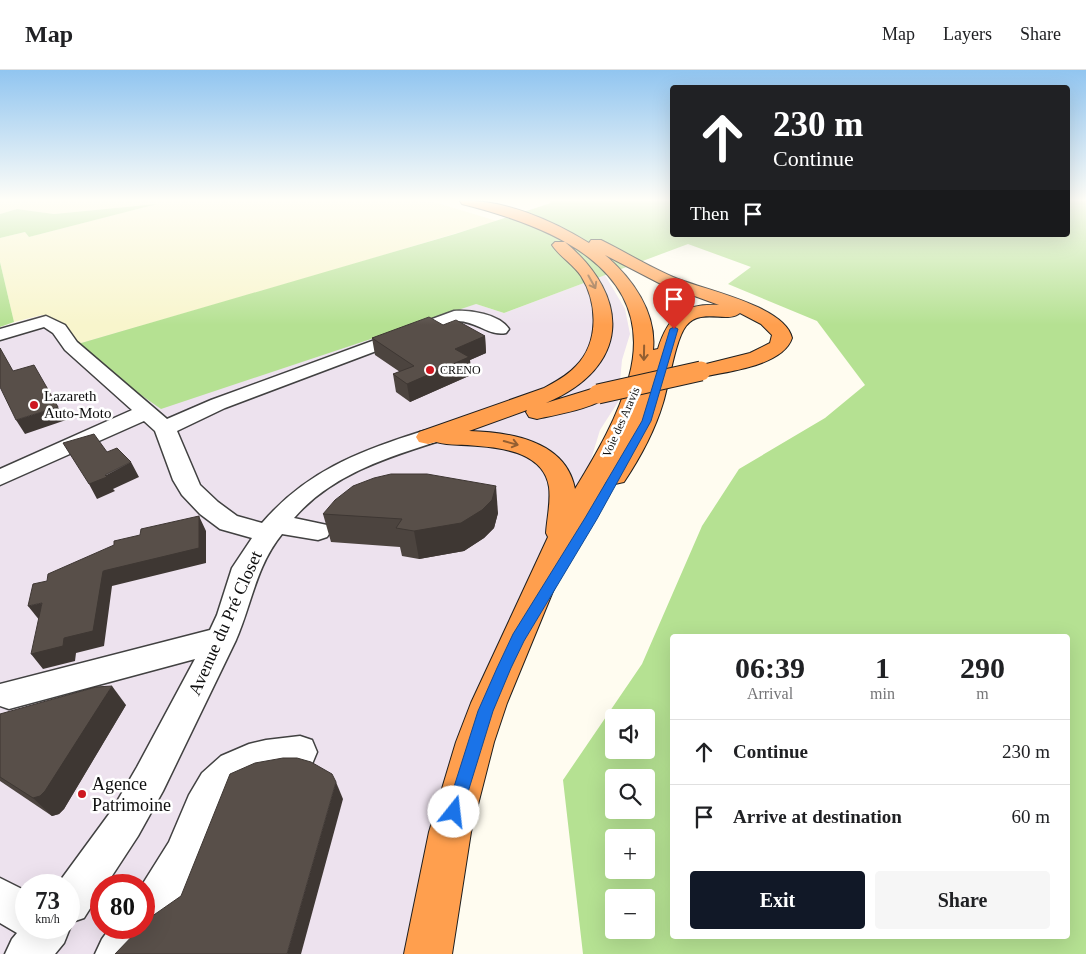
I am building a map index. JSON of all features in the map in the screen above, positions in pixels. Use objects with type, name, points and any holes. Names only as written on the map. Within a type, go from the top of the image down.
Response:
[{"type":"highway","points":[[428,437],[554,392],[578,376],[590,363],[598,349],[602,331],[603,311],[594,285],[583,267],[553,242]]},
{"type":"highway","name":"Voie des Aravis","points":[[428,954],[454,812],[485,711],[560,540],[610,450],[635,394],[642,373],[644,359],[642,319],[631,292],[605,262],[576,242]]},
{"type":"highway","name":"Voie des Aravis","points":[[518,638],[591,519],[647,421],[656,396],[662,347],[660,332],[652,306],[640,286],[625,267],[606,250],[593,242]]},
{"type":"highway","points":[[428,437],[578,402],[598,394],[760,356],[777,348],[782,339],[781,333],[772,324],[760,317],[665,280],[594,242]]},
{"type":"highway","points":[[659,380],[674,329],[677,322],[683,317],[696,312],[716,310],[739,312],[760,317]]},
{"type":"highway","points":[[554,392],[576,395],[598,394]]},
{"type":"highway","points":[[428,437],[500,440],[527,448],[546,460],[558,475],[562,487],[560,540]]},
{"type":"street","points":[[165,428],[218,404],[454,316],[465,315],[480,318],[500,329]]},
{"type":"street","points":[[0,335],[53,326]]},
{"type":"street","points":[[0,348],[53,326]]},
{"type":"street","points":[[53,326],[71,346],[165,428],[185,480],[191,490],[209,508],[229,522],[274,525],[318,531]]},
{"type":"street","points":[[0,478],[146,412]]},
{"type":"street","name":"Avenue du Pré Closet","points":[[80,880],[125,823],[150,779],[221,640],[246,568],[274,525],[313,488],[339,471],[380,452],[428,437]]},
{"type":"street","points":[[9,695],[221,640]]},
{"type":"street","points":[[155,901],[184,856],[201,810],[211,790],[221,778],[234,768],[248,761],[300,752]]},
{"type":"street","points":[[0,898],[15,908]]},
{"type":"street","points":[[116,954],[128,939]]},
{"type":"shaded area","points":[[0,242],[426,242],[71,346],[60,331],[42,315],[14,322],[0,262]]},
{"type":"shaded area","points":[[605,275],[625,309],[630,334],[622,360],[618,402],[600,430],[574,515],[504,657],[428,954],[0,954],[0,327],[42,315],[60,331],[476,304],[504,313]]},
{"type":"green space","points":[[427,242],[1086,242],[1086,954],[583,954],[563,780],[605,718],[605,759],[655,759],[655,709],[611,709],[642,664],[702,526],[739,469],[825,418],[865,385],[817,321],[728,284],[751,267],[688,244],[504,313],[476,304],[161,409],[71,346]]},
{"type":"green space","points":[[0,262],[14,322],[0,327]]},
{"type":"building","points":[[429,317],[443,325],[456,320],[485,336],[455,349],[469,357],[407,384],[393,374],[414,366],[372,338]]},
{"type":"building","name":"Lazareth Auto-Moto","points":[[0,348],[13,371],[34,365],[58,407],[16,420],[0,387]]},
{"type":"building","points":[[94,434],[107,452],[117,448],[131,462],[105,475],[107,477],[89,484],[63,443]]},
{"type":"building","points":[[391,474],[427,474],[496,486],[492,500],[482,510],[461,523],[414,531],[396,528],[402,519],[323,514],[335,500],[353,486]]},
{"type":"building","points":[[199,516],[199,548],[103,571],[93,631],[64,638],[63,646],[31,654],[42,603],[28,606],[33,584],[47,581],[48,574],[114,545],[114,541],[140,535],[141,529]]},
{"type":"building","points":[[112,686],[40,796],[33,798],[0,777],[0,714],[96,687]]},
{"type":"building","points":[[283,758],[297,758],[311,762],[332,774],[336,782],[287,954],[115,954],[129,939],[155,939],[155,914],[181,896],[230,774],[255,763]]},
{"type":"place","name":"CRENO","points":[[430,370]]},
{"type":"place","name":"Lazareth Auto-Moto","points":[[34,405]]},
{"type":"place","name":"Agence Patrimoine","points":[[82,794]]},
{"type":"route","points":[[454,812],[485,711],[504,668],[518,638],[591,519],[647,421],[656,396],[674,329]]}]
